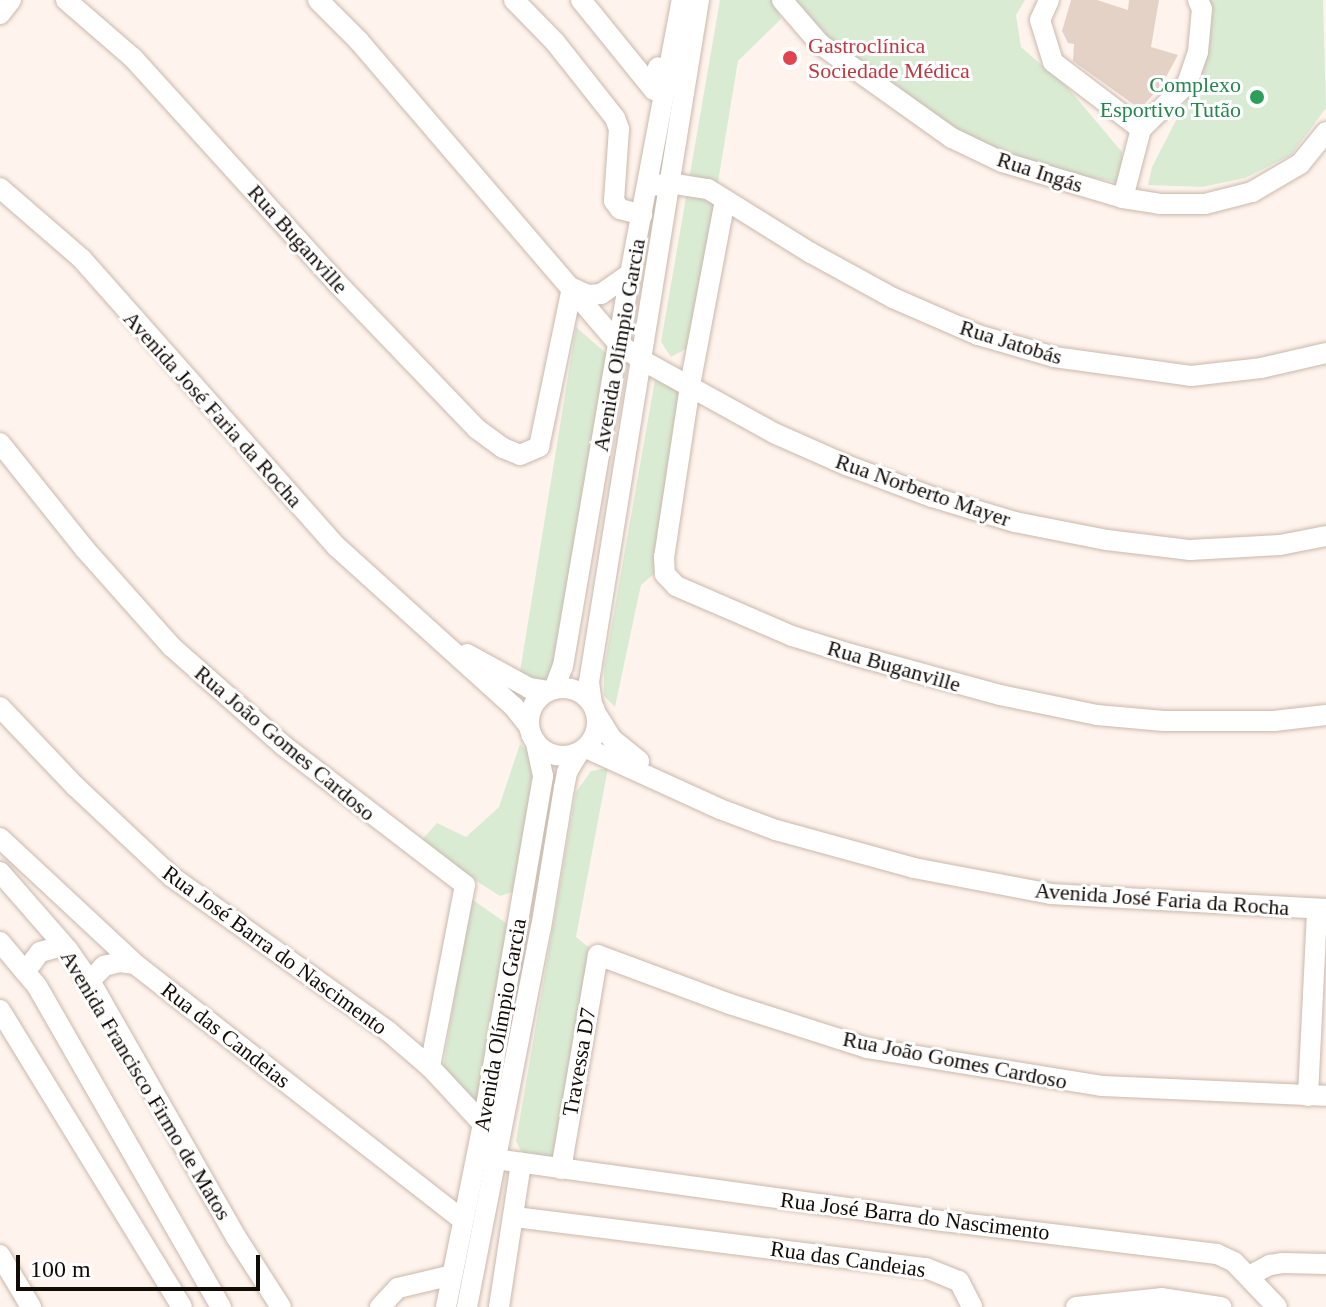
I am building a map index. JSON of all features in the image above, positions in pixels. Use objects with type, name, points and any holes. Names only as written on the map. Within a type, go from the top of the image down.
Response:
[{"type":"street","points":[[0,14],[11,0]]},
{"type":"street","name":"Rua Buganville","points":[[66,0],[133,58],[338,284],[477,429],[503,448],[520,455],[539,447],[572,288]]},
{"type":"street","name":"Rua Norberto Mayer","points":[[318,0],[358,40],[618,343],[640,359],[776,434],[846,465],[932,497],[1015,522],[1107,540],[1190,550],[1280,545],[1326,536]]},
{"type":"street","points":[[514,0],[555,42],[615,118],[619,129],[614,201],[620,209],[642,215]]},
{"type":"street","points":[[565,0],[646,98],[671,111],[699,0]]},
{"type":"street","points":[[581,0],[654,90],[670,0]]},
{"type":"street","name":"Avenida Olímpio Garcia","points":[[594,709],[589,682],[669,183],[671,111],[682,0]]},
{"type":"street","name":"Rua Ingás","points":[[782,0],[820,44],[897,102],[952,138],[1002,162],[1123,198],[1159,204],[1205,204],[1252,192],[1300,164],[1326,132]]},
{"type":"street","points":[[1049,0],[1040,20],[1053,62],[1141,129]]},
{"type":"street","points":[[1123,198],[1141,129],[1187,84],[1198,52],[1202,9],[1198,0]]},
{"type":"street","name":"Avenida Olímpio Garcia","points":[[551,690],[563,666],[647,187],[671,111]]},
{"type":"street","name":"Rua Jatobás","points":[[647,187],[669,183],[708,189],[893,298],[978,335],[1054,357],[1191,376],[1261,368],[1326,353]]},
{"type":"street","name":"Avenida José Faria da Rocha","points":[[0,188],[82,259],[337,547],[514,707],[532,734]]},
{"type":"street","points":[[690,386],[725,200]]},
{"type":"street","points":[[572,288],[588,295],[601,294],[630,274]]},
{"type":"street","name":"Rua Buganville","points":[[690,386],[664,557],[665,574],[676,586],[749,619],[850,654],[1000,695],[1097,715],[1164,721],[1274,721],[1326,715]]},
{"type":"street","name":"Rua João Gomes Cardoso","points":[[0,443],[84,548],[172,647],[284,746],[465,885],[430,1067]]},
{"type":"street","name":"Avenida José Faria da Rocha","points":[[427,629],[529,688],[551,690]]},
{"type":"street","points":[[551,690],[575,690],[594,709],[593,738],[582,750],[555,755],[532,734],[533,706],[551,690]]},
{"type":"street","name":"Rua José Barra do Nascimento","points":[[0,707],[75,786],[172,877],[388,1031],[430,1067],[483,1124]]},
{"type":"street","name":"Avenida José Faria da Rocha","points":[[594,709],[612,739],[678,789]]},
{"type":"street","name":"Avenida Olímpio Garcia","points":[[446,1307],[483,1124],[543,776],[532,734]]},
{"type":"street","name":"Avenida Olímpio Garcia","points":[[467,1307],[541,928],[567,772],[582,750]]},
{"type":"street","name":"Avenida José Faria da Rocha","points":[[582,750],[776,830],[961,878],[1051,894],[1322,909]]},
{"type":"street","name":"Rua das Candeias","points":[[0,838],[135,964],[463,1220]]},
{"type":"street","name":"Avenida Francisco Firmo de Matos","points":[[0,872],[68,950],[97,974],[266,1288],[281,1307]]},
{"type":"street","points":[[1317,1096],[1322,909]]},
{"type":"street","points":[[92,927],[97,974],[120,962],[135,964]]},
{"type":"street","name":"Avenida Francisco Firmo de Matos","points":[[0,942],[37,986],[221,1307]]},
{"type":"street","points":[[25,972],[40,952],[52,947],[68,950]]},
{"type":"street","name":"Rua João Gomes Cardoso","points":[[598,955],[730,1004],[867,1048],[1101,1086],[1317,1096]]},
{"type":"street","name":"Travessa D7","points":[[561,1169],[598,955]]},
{"type":"street","points":[[0,1010],[182,1307]]},
{"type":"street","name":"Rua José Barra do Nascimento","points":[[495,1159],[1217,1254],[1234,1262],[1277,1307]]},
{"type":"street","points":[[499,1307],[521,1163]]},
{"type":"street","name":"Rua das Candeias","points":[[515,1217],[926,1268],[959,1281],[972,1307]]},
{"type":"street","points":[[0,1255],[31,1307]]},
{"type":"street","points":[[1249,1276],[1282,1263],[1326,1264]]},
{"type":"street","points":[[380,1307],[398,1288],[452,1275]]},
{"type":"street","points":[[1076,1307],[1161,1298],[1221,1307]]},
{"type":"green space","points":[[720,0],[773,0],[781,19],[738,61],[691,346],[671,357],[661,342]]},
{"type":"green space","points":[[793,0],[1025,0],[1016,15],[1021,47],[1068,88],[1122,152],[1122,183],[1063,172],[979,142],[899,94],[797,14]]},
{"type":"green space","name":"Complexo Esportivo Tutão","points":[[1207,0],[1323,0],[1326,108],[1291,155],[1245,178],[1202,187],[1148,185],[1152,167],[1193,87]]},
{"type":"green space","points":[[576,327],[607,354],[557,661],[544,682],[519,678]]},
{"type":"green space","points":[[669,379],[685,391],[655,573],[641,585],[615,707],[604,696],[604,669],[655,380]]},
{"type":"green space","points":[[520,744],[530,754],[536,777],[515,891],[500,896],[418,844],[437,823],[466,837],[499,807]]},
{"type":"green space","points":[[608,768],[576,937],[592,950],[560,1150],[549,1160],[523,1155],[516,1141],[576,792],[591,771]]},
{"type":"green space","points":[[470,898],[509,925],[479,1105],[443,1070]]},
{"type":"building","points":[[1071,0],[1097,0],[1128,10],[1129,0],[1159,0],[1151,47],[1178,55],[1161,86],[1140,109],[1073,61],[1074,44],[1068,43],[1062,31]]},
{"type":"place","name":"Gastroclínica Sociedade Médica","points":[[790,58]]},
{"type":"place","name":"Complexo Esportivo Tutão","points":[[1257,97]]}]
